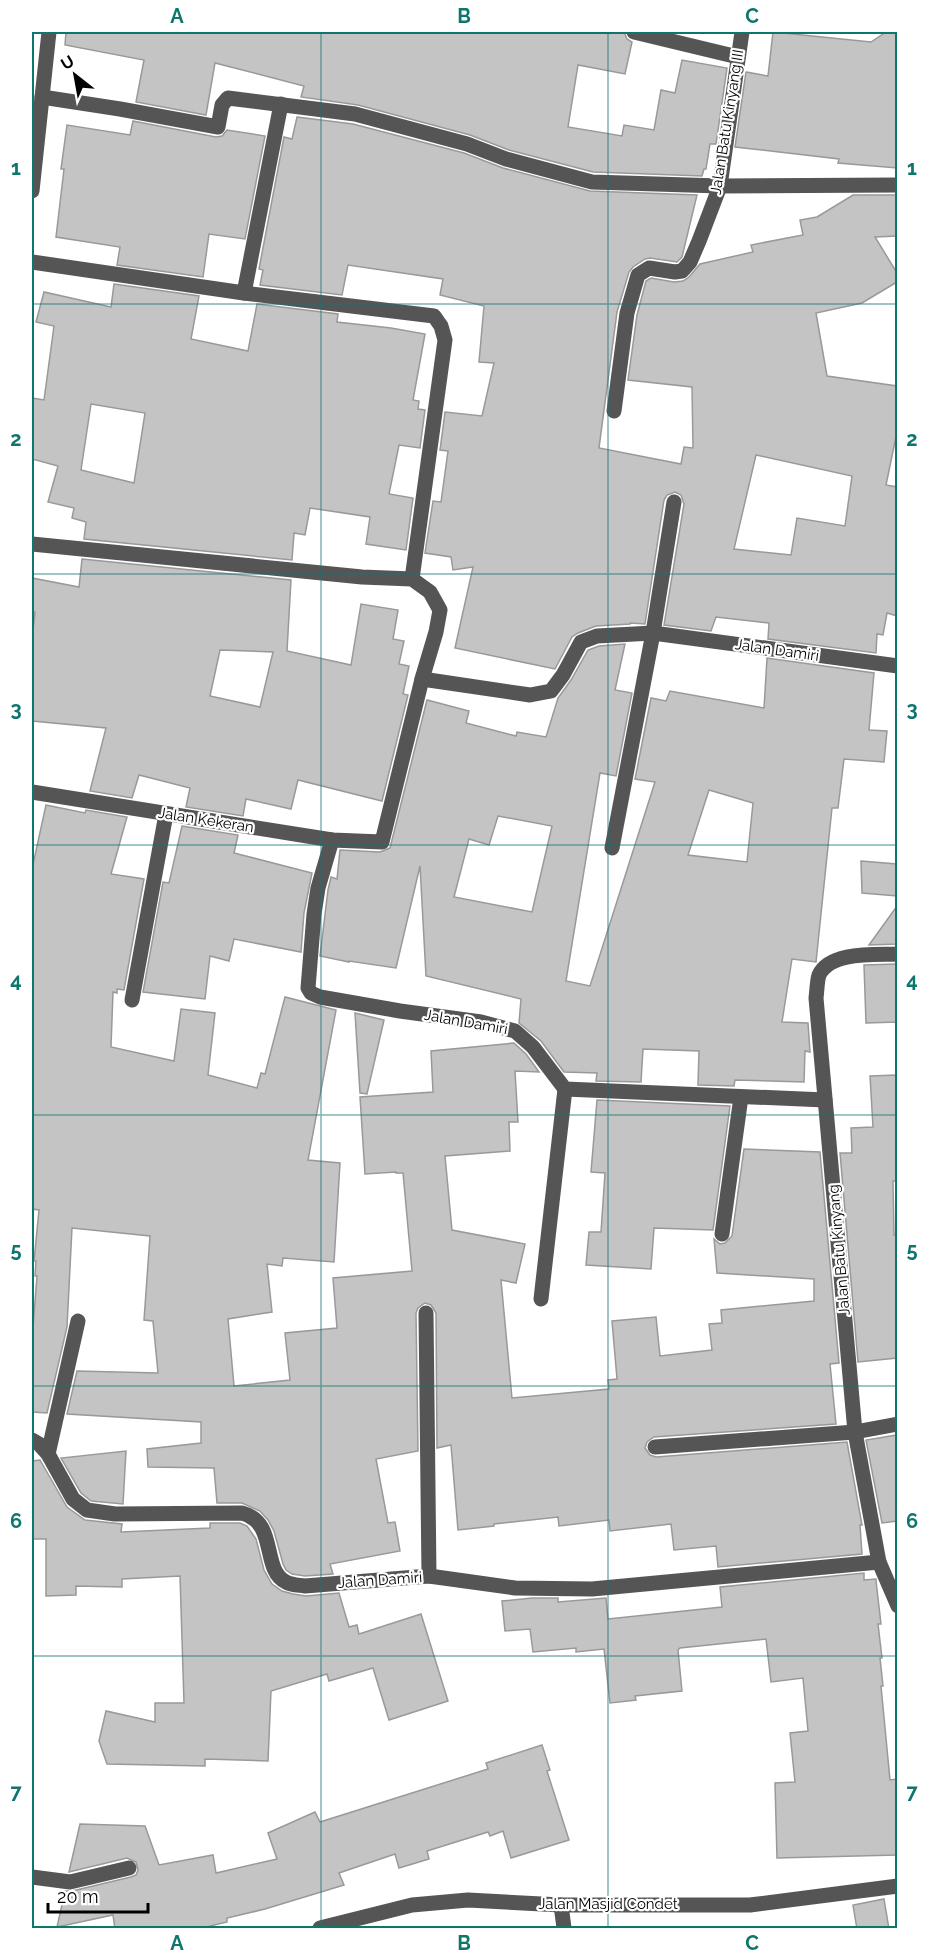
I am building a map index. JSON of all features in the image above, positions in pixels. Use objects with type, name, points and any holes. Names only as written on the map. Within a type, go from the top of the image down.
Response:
[{"type":"street","points":[[32,191],[49,32]]},
{"type":"street","points":[[634,32],[738,57]]},
{"type":"street","name":"Jalan Batu Kinyang III","points":[[614,411],[627,313],[638,275],[649,268],[675,272],[686,268],[720,186],[742,32]]},
{"type":"street","points":[[42,97],[218,127],[222,105],[228,99],[355,114],[456,141],[506,159],[592,182],[720,186],[897,185]]},
{"type":"street","points":[[244,293],[281,104]]},
{"type":"street","points":[[32,262],[244,293],[434,316],[441,326],[444,340],[412,579]]},
{"type":"street","points":[[612,848],[674,502]]},
{"type":"street","points":[[32,544],[362,577],[412,579],[430,592],[440,610],[422,680]]},
{"type":"street","name":"Jalan Damiri","points":[[422,680],[530,695],[551,691],[563,675],[581,642],[597,636],[652,633],[897,666]]},
{"type":"street","name":"Jalan Kekeran","points":[[32,792],[332,840],[382,842],[422,680]]},
{"type":"street","points":[[132,1000],[166,814]]},
{"type":"street","name":"Jalan Damiri","points":[[332,840],[318,888],[314,914],[308,988],[311,993],[320,997],[400,1011],[481,1022],[515,1031],[534,1047],[565,1089]]},
{"type":"street","name":"Jalan Batu Kinyang","points":[[897,954],[842,957],[828,963],[819,975],[816,998],[855,1432],[879,1562],[897,1606]]},
{"type":"street","points":[[541,1299],[565,1089],[825,1100]]},
{"type":"street","points":[[722,1234],[741,1097]]},
{"type":"street","points":[[426,1313],[429,1576]]},
{"type":"street","points":[[48,1454],[78,1321]]},
{"type":"street","points":[[655,1447],[855,1432],[897,1424]]},
{"type":"street","name":"Jalan Damiri","points":[[32,1440],[48,1454],[73,1499],[87,1510],[115,1514],[242,1513],[253,1515],[261,1525],[279,1578],[288,1584],[305,1586],[429,1576],[515,1588],[592,1589],[879,1562]]},
{"type":"street","points":[[32,1877],[70,1882],[129,1868]]},
{"type":"street","name":"Jalan Masjid Condet","points":[[320,1929],[412,1905],[468,1900],[561,1905],[750,1905],[897,1886]]},
{"type":"street","points":[[561,1905],[564,1929]]},
{"type":"building","points":[[66,32],[624,32],[627,39],[632,42],[625,74],[578,65],[568,127],[622,136],[624,125],[654,130],[661,90],[675,93],[682,60],[727,68],[716,144],[710,144],[706,169],[702,176],[593,172],[509,150],[470,135],[358,105],[301,97],[304,86],[215,63],[206,115],[136,102],[144,60],[65,45]]},
{"type":"building","points":[[773,32],[871,42],[886,32],[897,32],[897,168],[838,163],[839,159],[735,147],[746,72],[768,76]]},
{"type":"building","points":[[297,117],[353,124],[464,153],[503,168],[590,191],[697,195],[682,257],[677,262],[645,259],[629,272],[617,312],[599,448],[681,464],[684,447],[693,448],[692,387],[628,380],[637,315],[646,281],[651,278],[674,282],[683,281],[700,264],[753,252],[751,245],[803,235],[800,220],[817,217],[853,195],[897,195],[897,236],[875,237],[897,273],[897,282],[862,303],[816,313],[827,376],[897,386],[897,432],[886,485],[897,487],[897,616],[887,613],[883,635],[877,634],[876,653],[768,639],[769,623],[716,617],[711,631],[664,625],[684,504],[681,495],[675,492],[667,495],[664,500],[645,624],[596,626],[578,633],[572,637],[555,669],[455,648],[473,567],[453,570],[451,557],[425,553],[433,501],[441,502],[448,451],[440,450],[445,412],[482,416],[494,363],[479,362],[484,306],[440,295],[443,279],[348,265],[342,295],[260,285],[263,270],[259,269],[284,137],[292,139]],"holes":[[[756,455],[852,476],[845,526],[797,518],[791,555],[734,549]]]},
{"type":"building","points":[[133,121],[216,137],[222,136],[227,130],[265,136],[245,239],[209,234],[203,277],[117,265],[120,247],[56,237],[67,125],[130,135]]},
{"type":"building","points":[[114,284],[199,296],[191,339],[248,351],[257,304],[338,314],[337,322],[425,334],[413,400],[419,401],[418,409],[425,410],[420,448],[399,445],[389,494],[413,498],[406,550],[366,544],[370,517],[310,508],[305,535],[294,533],[292,560],[84,539],[86,522],[72,518],[74,508],[48,502],[58,466],[32,459],[32,398],[44,400],[54,326],[36,322],[44,292],[111,307]],"holes":[[[91,404],[145,413],[134,483],[81,470]]]},
{"type":"building","points":[[82,559],[291,580],[287,651],[351,665],[361,604],[398,610],[393,639],[404,641],[399,664],[409,666],[403,694],[408,695],[382,801],[298,780],[291,809],[246,799],[243,816],[186,807],[190,788],[139,775],[132,798],[90,791],[106,728],[32,721],[32,638],[35,612],[32,611],[32,578],[79,587]],"holes":[[[220,650],[273,652],[260,707],[210,696]]]},
{"type":"building","points":[[625,644],[615,690],[632,693],[616,776],[600,773],[566,981],[590,986],[655,782],[635,779],[651,698],[666,701],[670,691],[764,708],[767,658],[874,673],[869,730],[887,731],[884,762],[844,759],[838,808],[832,808],[816,962],[792,959],[782,1022],[808,1023],[810,1052],[805,1051],[804,1082],[735,1080],[734,1086],[698,1085],[699,1051],[643,1049],[641,1082],[596,1081],[597,1073],[564,1072],[541,1041],[519,1023],[521,999],[426,976],[420,866],[396,968],[320,956],[328,890],[331,877],[337,879],[340,850],[380,852],[390,848],[427,700],[469,711],[466,723],[516,736],[517,732],[546,737],[558,698],[588,650],[599,646]],"holes":[[[709,790],[753,803],[747,862],[688,855]],[[498,816],[552,826],[532,912],[454,897],[469,839],[489,845]]]},
{"type":"building","points":[[46,805],[85,813],[86,810],[127,817],[111,874],[144,879],[124,990],[117,989],[117,993],[113,992],[111,1047],[174,1061],[181,1009],[215,1013],[208,1075],[257,1088],[261,1073],[265,1074],[285,997],[336,1010],[308,1160],[340,1163],[334,1262],[283,1258],[282,1266],[267,1264],[272,1312],[228,1319],[234,1386],[290,1380],[285,1333],[337,1328],[333,1278],[412,1271],[403,1173],[365,1174],[360,1097],[433,1092],[431,1051],[514,1043],[526,1054],[539,1072],[515,1071],[518,1122],[509,1122],[510,1151],[445,1156],[452,1230],[525,1244],[516,1283],[501,1280],[512,1398],[609,1389],[608,1380],[617,1379],[612,1321],[656,1317],[660,1356],[712,1350],[709,1324],[722,1323],[721,1310],[814,1301],[814,1279],[717,1273],[714,1239],[720,1244],[725,1243],[732,1236],[744,1149],[820,1152],[839,1363],[830,1364],[836,1424],[654,1437],[647,1442],[645,1448],[650,1455],[656,1457],[847,1442],[862,1525],[860,1525],[862,1554],[718,1567],[716,1546],[674,1550],[671,1524],[610,1531],[609,1520],[559,1526],[558,1517],[458,1530],[451,1445],[437,1448],[436,1313],[431,1305],[425,1303],[418,1308],[416,1313],[418,1451],[376,1459],[388,1523],[395,1522],[400,1551],[330,1564],[333,1574],[305,1576],[292,1574],[286,1570],[274,1531],[260,1511],[242,1503],[217,1503],[214,1468],[148,1467],[147,1449],[201,1443],[201,1422],[67,1414],[77,1371],[158,1373],[153,1321],[144,1320],[150,1236],[72,1228],[67,1327],[47,1413],[32,1412],[32,1340],[37,1276],[35,1276],[36,1261],[34,1261],[39,1210],[32,1209],[32,869]]},
{"type":"building","points":[[182,826],[238,835],[234,853],[312,873],[304,913],[301,952],[234,939],[229,961],[210,956],[205,999],[143,992],[163,882],[169,883]]},
{"type":"building","points":[[861,861],[897,864],[897,896],[862,893]]},
{"type":"building","points":[[897,906],[897,944],[869,945]]},
{"type":"building","points":[[897,964],[897,1022],[866,1023],[864,965]]},
{"type":"building","points":[[355,1013],[384,1020],[367,1094],[360,1093]]},
{"type":"building","points":[[897,1075],[897,1181],[893,1181],[894,1235],[897,1235],[897,1358],[858,1362],[840,1153],[852,1153],[851,1128],[873,1127],[870,1076]]},
{"type":"building","points":[[597,1100],[730,1106],[713,1230],[654,1228],[651,1269],[586,1265],[589,1232],[601,1232],[605,1173],[591,1172]]},
{"type":"building","points":[[897,1435],[897,1521],[882,1523],[866,1440]]},
{"type":"building","points":[[126,1451],[123,1504],[91,1501],[81,1493],[61,1458]]},
{"type":"building","points":[[40,1460],[67,1507],[85,1520],[122,1524],[121,1532],[210,1528],[210,1523],[240,1523],[247,1526],[256,1539],[264,1570],[272,1584],[282,1591],[306,1596],[339,1593],[349,1627],[357,1625],[359,1634],[421,1614],[448,1701],[389,1720],[373,1668],[329,1681],[327,1674],[271,1691],[268,1761],[205,1759],[205,1766],[107,1764],[99,1741],[106,1711],[155,1722],[155,1703],[184,1703],[180,1576],[122,1579],[122,1587],[76,1586],[76,1595],[46,1596],[46,1539],[33,1539],[32,1461]]},
{"type":"building","points":[[864,1573],[864,1580],[876,1579],[881,1624],[878,1624],[882,1658],[880,1658],[883,1686],[881,1686],[890,1780],[897,1779],[897,1855],[777,1858],[775,1783],[795,1782],[790,1733],[808,1731],[803,1678],[771,1682],[766,1639],[680,1648],[678,1650],[682,1691],[635,1696],[636,1700],[610,1703],[604,1649],[576,1652],[576,1648],[533,1652],[530,1629],[505,1631],[502,1601],[558,1598],[558,1602],[606,1598],[608,1619],[722,1607],[720,1587]]},
{"type":"building","points":[[542,1745],[550,1770],[547,1771],[569,1840],[511,1858],[503,1831],[490,1836],[488,1832],[427,1851],[429,1859],[399,1868],[395,1854],[339,1873],[344,1885],[227,1918],[227,1922],[198,1929],[115,1929],[113,1915],[57,1927],[65,1891],[131,1877],[136,1875],[138,1870],[136,1862],[127,1858],[69,1872],[80,1824],[145,1826],[159,1865],[213,1855],[216,1873],[277,1859],[268,1833],[315,1812],[320,1822],[488,1769],[486,1763]]},
{"type":"building","points":[[884,1899],[889,1929],[857,1929],[853,1905]]}]
